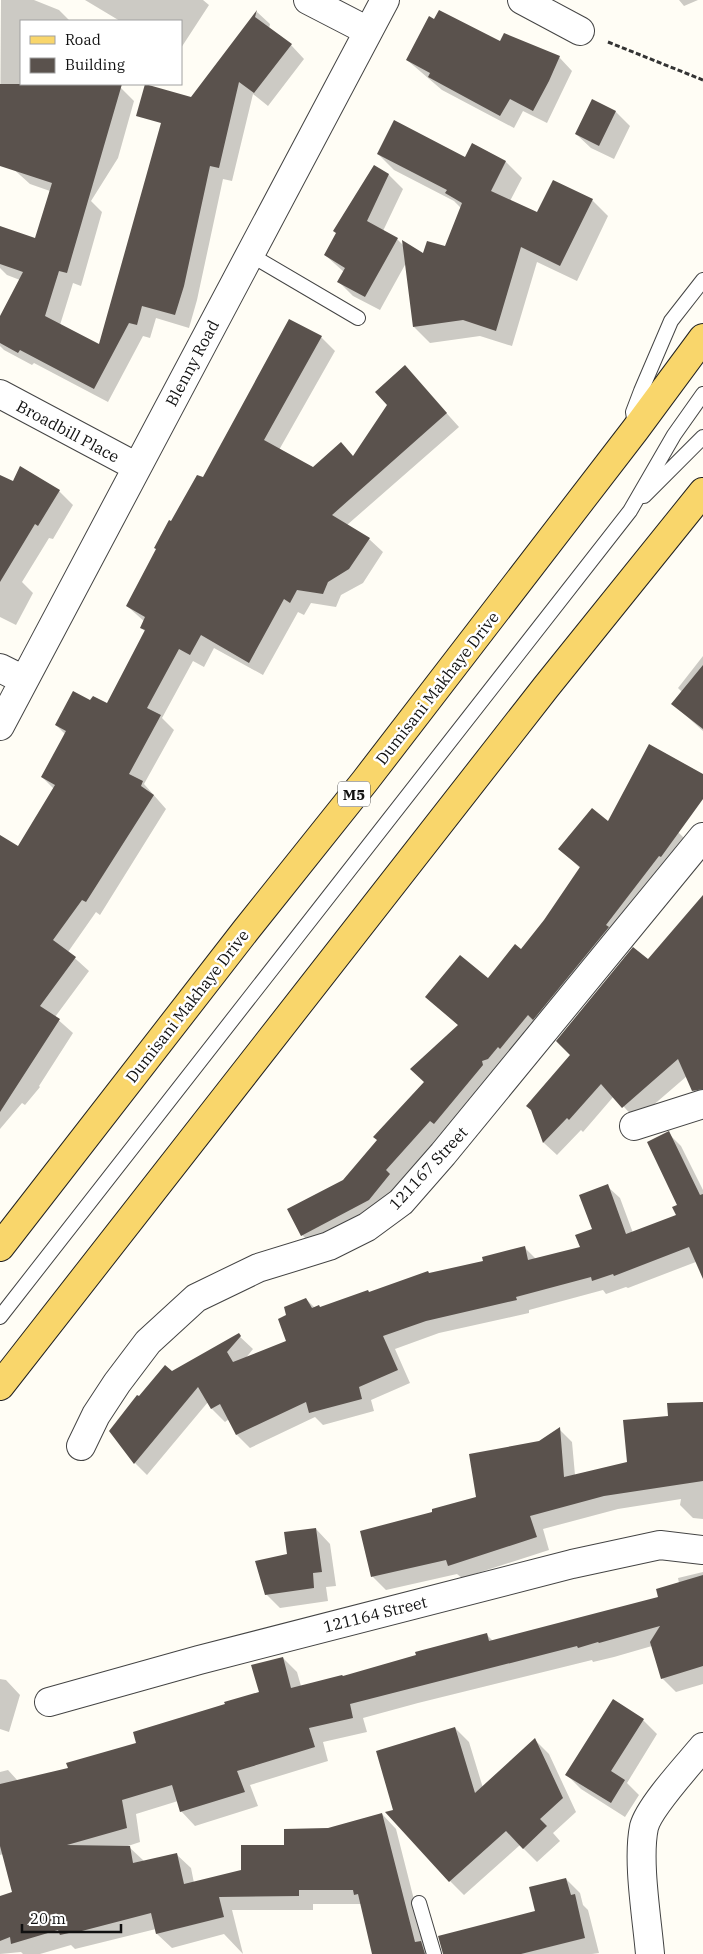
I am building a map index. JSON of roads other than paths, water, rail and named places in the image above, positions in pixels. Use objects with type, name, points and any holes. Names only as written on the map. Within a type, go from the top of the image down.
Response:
[{"type":"main road","name":"Dumisani Makhaye Drive","points":[[0,1247],[246,930],[365,781],[635,430],[703,338]]},
{"type":"main road","points":[[0,1386],[534,702],[700,498]]},
{"type":"street","points":[[308,0],[368,31]]},
{"type":"street","name":"Blenny Road","points":[[0,726],[385,0]]},
{"type":"street","points":[[522,0],[580,30]]},
{"type":"street","name":"Broadbill Place","points":[[0,394],[137,467]]},
{"type":"street","points":[[0,668],[24,680]]},
{"type":"street","name":"121167 Street","points":[[80,1446],[96,1415],[117,1382],[148,1342],[196,1298],[258,1268],[329,1246],[366,1227],[401,1202],[450,1146],[703,837]]},
{"type":"street","points":[[634,1126],[703,1104]]},
{"type":"street","name":"121164 Street","points":[[50,1702],[199,1660],[572,1564],[660,1545],[703,1550]]},
{"type":"street","points":[[650,1954],[642,1865],[644,1826],[652,1810],[703,1746]]},
{"type":"lane","points":[[249,254],[358,318]]},
{"type":"lane","points":[[635,430],[633,412],[654,357],[671,321],[703,280]]},
{"type":"lane","points":[[630,510],[674,435],[703,394]]},
{"type":"lane","points":[[0,1317],[630,510],[703,436]]},
{"type":"lane","points":[[419,1903],[434,1954]]}]
